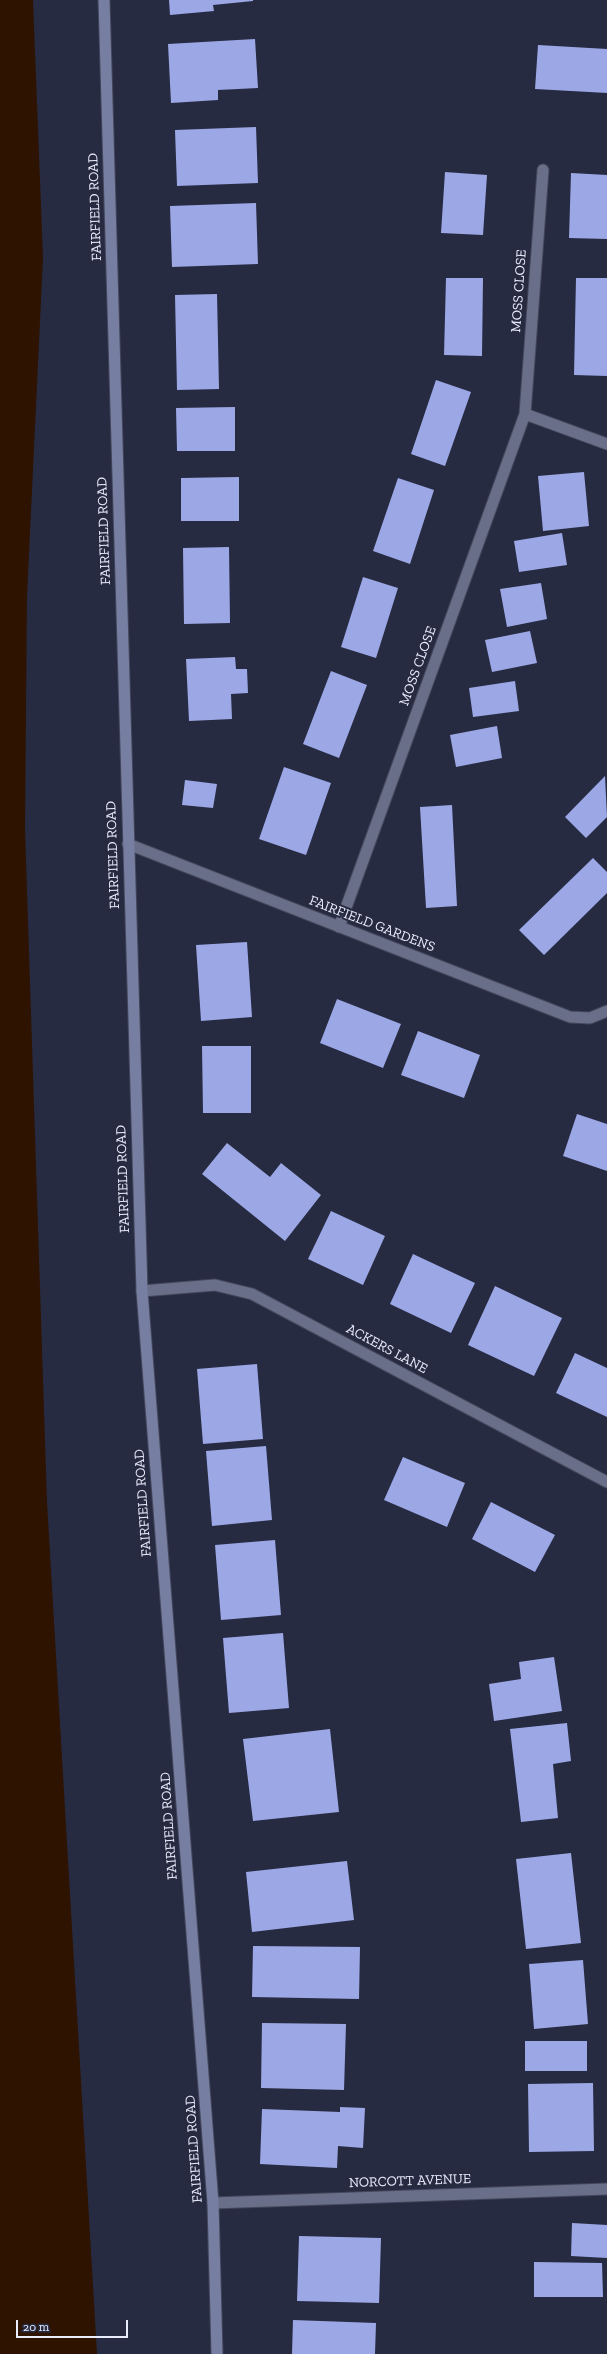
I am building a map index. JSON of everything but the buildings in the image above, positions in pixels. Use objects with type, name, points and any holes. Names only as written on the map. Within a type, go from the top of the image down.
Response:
[{"type":"main road","name":"FAIRFIELD ROAD","points":[[104,0],[142,1291],[213,2203],[217,2354]]},
{"type":"street","name":"MOSS CLOSE","points":[[339,927],[525,414],[543,170]]},
{"type":"street","points":[[525,414],[607,444]]},
{"type":"street","name":"FAIRFIELD GARDENS","points":[[128,844],[570,1018],[590,1018],[607,1011]]},
{"type":"street","name":"ACKERS LANE","points":[[142,1291],[215,1285],[252,1294],[607,1482]]},
{"type":"street","name":"NORCOTT AVENUE","points":[[213,2203],[607,2189]]},
{"type":"shaded area","points":[[0,0],[33,0],[43,258],[27,596],[25,830],[47,1502],[97,2354],[0,2354]]}]
